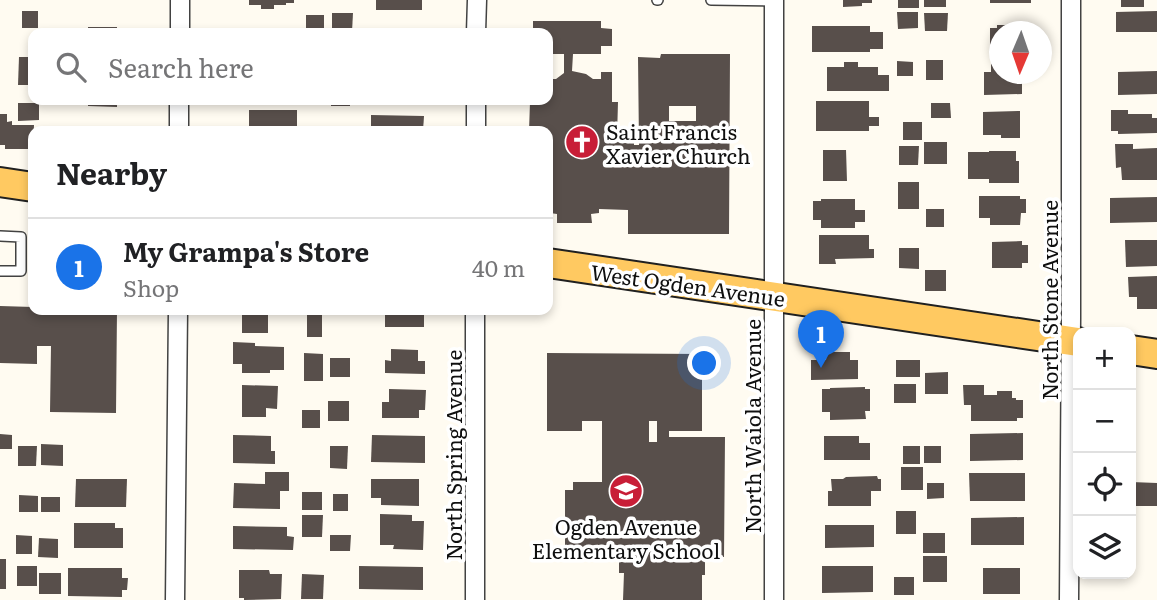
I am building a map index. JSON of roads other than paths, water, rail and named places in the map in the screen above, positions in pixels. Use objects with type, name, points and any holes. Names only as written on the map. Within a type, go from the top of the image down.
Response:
[{"type":"main road","points":[[0,182],[28,186]]},
{"type":"main road","name":"West Ogden Avenue","points":[[553,264],[1073,342]]},
{"type":"main road","points":[[1136,352],[1157,355]]},
{"type":"street","points":[[180,0],[180,28]]},
{"type":"street","points":[[477,0],[477,28]]},
{"type":"street","name":"North Waiola Avenue","points":[[774,0],[774,600]]},
{"type":"street","name":"North Stone Avenue","points":[[1071,0],[1075,327]]},
{"type":"street","points":[[179,105],[179,126]]},
{"type":"street","points":[[476,105],[476,126]]},
{"type":"street","points":[[175,600],[178,315]]},
{"type":"street","name":"North Spring Avenue","points":[[475,315],[475,600]]},
{"type":"street","name":"North Stone Avenue","points":[[1069,600],[1074,390]]},
{"type":"lane","points":[[711,0],[774,0]]},
{"type":"lane","points":[[0,236],[21,237],[21,271],[0,271]]},
{"type":"place","name":"Saint Francis Xavier Church","points":[[582,142]]},
{"type":"place","name":"My Grampa's Store","points":[[821,368]]},
{"type":"place","name":"Ogden Avenue Elementary School","points":[[626,491]]}]
